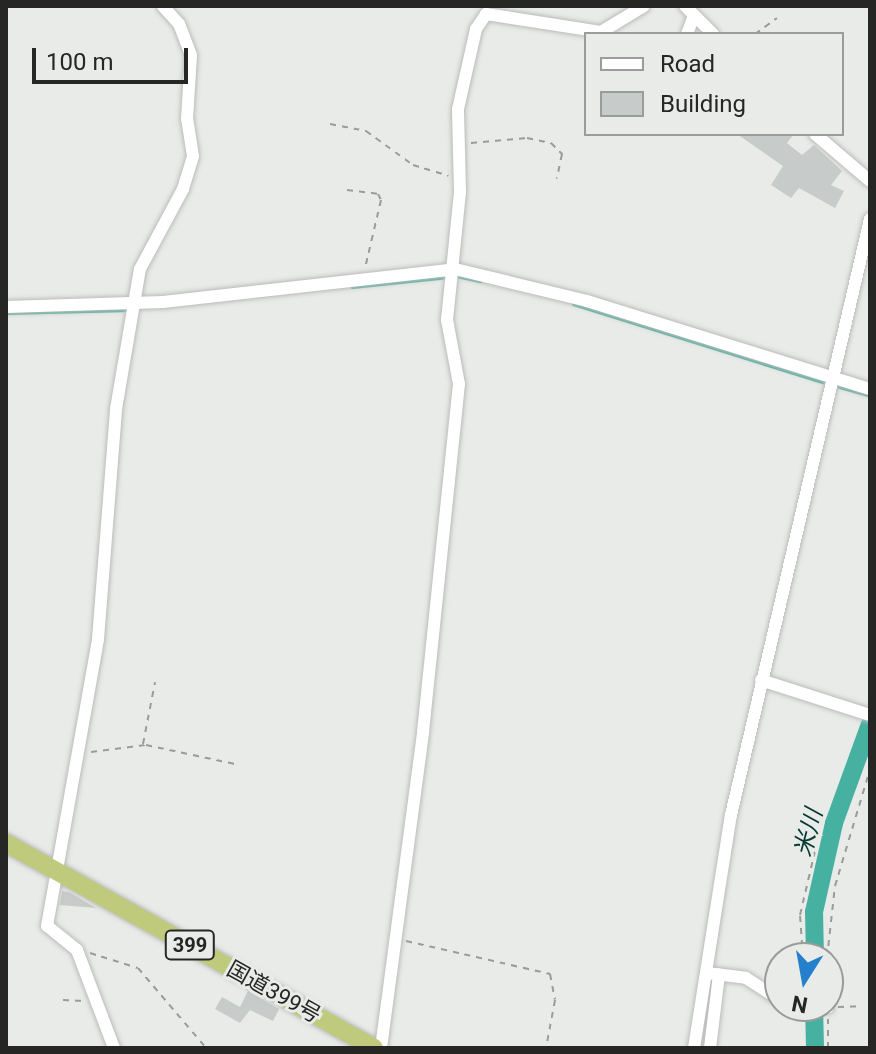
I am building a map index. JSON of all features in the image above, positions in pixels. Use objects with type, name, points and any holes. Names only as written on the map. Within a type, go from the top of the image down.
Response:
[{"type":"highway","name":"国道399号","points":[[6,843],[374,1048]]},
{"type":"street","points":[[114,1048],[77,950],[47,926],[74,752],[98,639],[116,409],[132,308],[140,269],[183,189],[193,156],[187,119],[191,55],[163,6]]},
{"type":"street","points":[[381,1048],[397,939],[459,384],[447,320],[460,183],[458,109],[480,17],[601,32],[644,6]]},
{"type":"street","points":[[687,32],[690,11]]},
{"type":"street","points":[[690,11],[711,32]]},
{"type":"street","points":[[817,136],[870,181]]},
{"type":"street","points":[[710,1048],[713,974],[731,815],[870,219]]},
{"type":"street","points":[[6,307],[132,308],[369,280],[451,274],[549,290],[870,389]]},
{"type":"street","points":[[761,680],[868,715]]},
{"type":"street","points":[[713,974],[746,978],[764,990]]},
{"type":"street","points":[[694,1048],[713,974]]},
{"type":"path","points":[[758,32],[777,18]]},
{"type":"path","points":[[330,124],[366,131],[413,165],[460,183]]},
{"type":"path","points":[[459,142],[527,138],[551,143],[562,154],[557,178]]},
{"type":"path","points":[[347,190],[381,200],[364,271],[369,280]]},
{"type":"path","points":[[143,745],[155,682]]},
{"type":"path","points":[[74,752],[143,745],[235,764]]},
{"type":"path","points":[[829,942],[835,886],[870,769]]},
{"type":"path","points":[[802,942],[800,915],[815,851]]},
{"type":"path","points":[[397,939],[550,974],[556,992],[546,1048]]},
{"type":"path","points":[[77,950],[131,963],[206,1048]]},
{"type":"path","points":[[63,1000],[87,1001],[96,1020],[105,1022]]},
{"type":"path","points":[[844,1007],[861,1006]]},
{"type":"path","points":[[823,1022],[828,1048]]},
{"type":"building","points":[[740,136],[792,136],[787,143],[802,155],[814,145],[842,171],[831,185],[844,191],[835,208],[799,188],[791,198],[771,185],[783,166]]},
{"type":"building","points":[[62,891],[69,892],[96,908],[60,905]]},
{"type":"building","points":[[248,991],[279,1009],[273,1021],[250,1010],[240,1023],[215,1009],[222,997],[240,1007]]},
{"type":"waterway","points":[[456,276],[480,281]]},
{"type":"waterway","points":[[352,287],[448,277]]},
{"type":"waterway","points":[[573,304],[828,384]]},
{"type":"waterway","points":[[6,313],[130,310]]},
{"type":"waterway","points":[[836,386],[870,396]]},
{"type":"waterway","name":"米川","points":[[815,942],[814,912],[834,823],[870,724]]},
{"type":"waterway","name":"米川","points":[[814,1022],[815,1048]]}]
